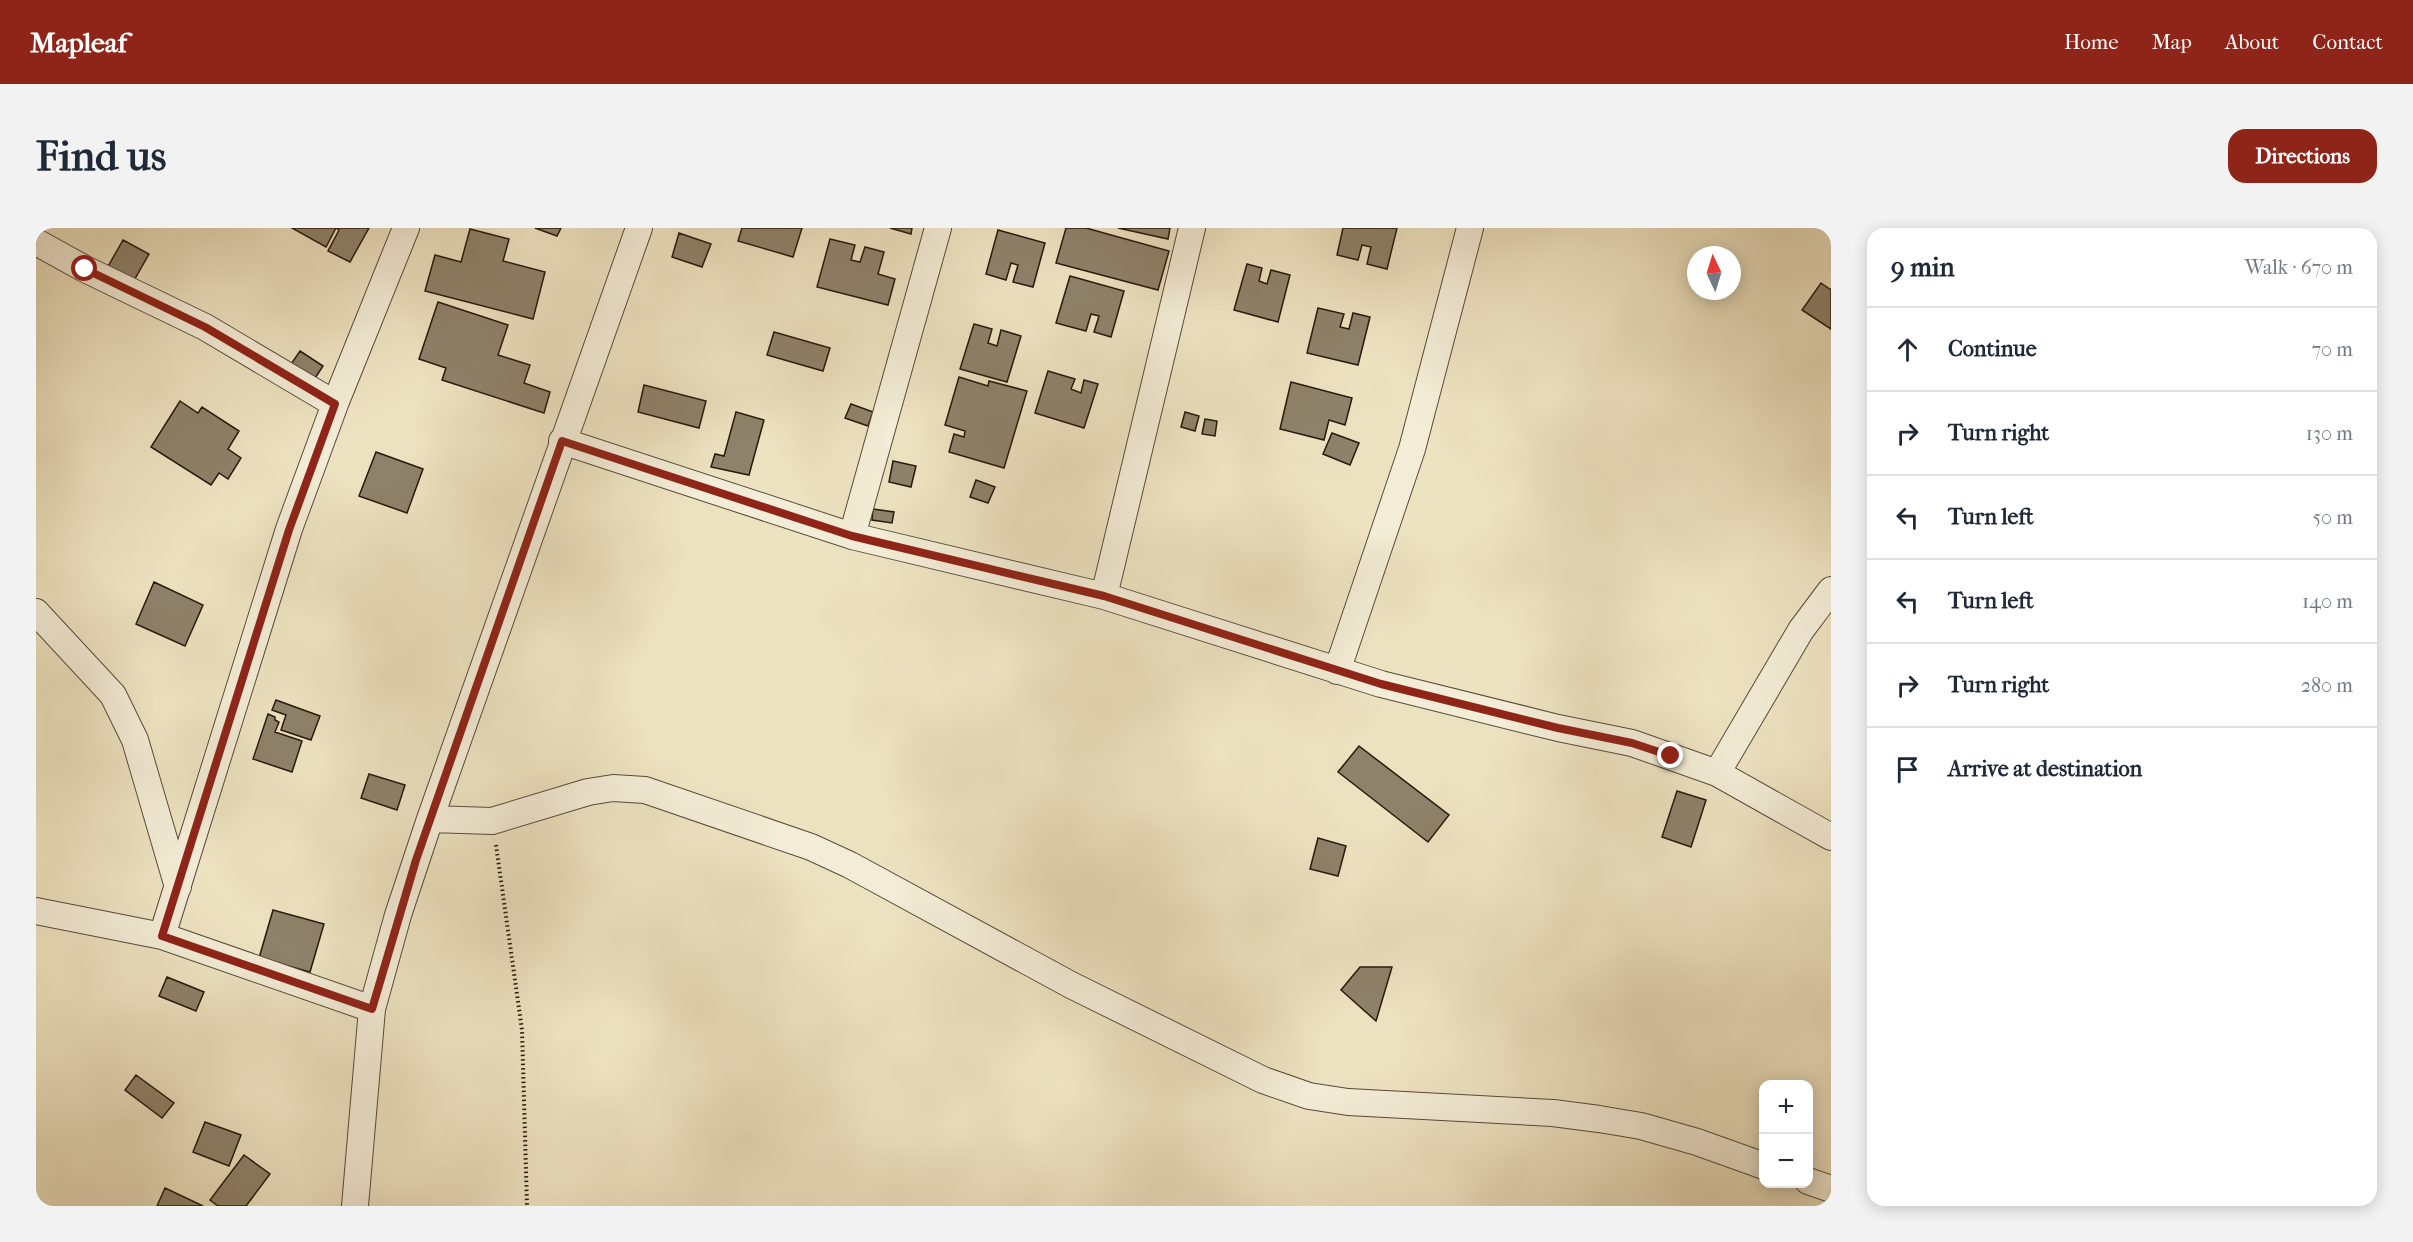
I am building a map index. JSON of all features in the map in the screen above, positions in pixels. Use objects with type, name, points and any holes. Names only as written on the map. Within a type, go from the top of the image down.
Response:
[{"type":"street","points":[[162,936],[289,530],[335,404],[406,228]]},
{"type":"street","points":[[355,1206],[372,1009],[398,915],[562,441],[639,228]]},
{"type":"street","points":[[852,536],[938,228]]},
{"type":"street","points":[[1104,596],[1192,228]]},
{"type":"street","points":[[1337,671],[1412,449],[1470,228]]},
{"type":"street","points":[[36,242],[85,269],[205,327],[335,404]]},
{"type":"street","points":[[562,441],[852,536],[1104,596],[1337,671],[1558,728],[1632,743],[1717,774],[1831,837]]},
{"type":"street","points":[[1717,774],[1801,630],[1831,590]]},
{"type":"street","points":[[36,612],[113,695],[135,740],[178,887]]},
{"type":"street","points":[[430,819],[492,821],[588,792],[613,788],[645,790],[774,834],[840,861],[1071,985],[1263,1080],[1309,1096],[1348,1102],[1553,1113],[1599,1119],[1641,1126],[1697,1142],[1759,1164]]},
{"type":"street","points":[[36,911],[162,936],[372,1009]]},
{"type":"street","points":[[1813,1182],[1831,1189]]},
{"type":"path","points":[[492,821],[522,1030],[527,1206]]},
{"type":"building","points":[[292,228],[336,228],[326,247]]},
{"type":"building","points":[[336,228],[369,228],[350,262],[328,251],[339,230]]},
{"type":"building","points":[[535,228],[561,228],[557,236]]},
{"type":"building","points":[[742,228],[802,228],[793,257],[738,241]]},
{"type":"building","points":[[890,228],[912,228],[911,234]]},
{"type":"building","points":[[1066,228],[1086,228],[1169,251],[1158,290],[1056,263]]},
{"type":"building","points":[[1118,228],[1170,228],[1168,239]]},
{"type":"building","points":[[1343,228],[1397,228],[1387,269],[1367,264],[1371,247],[1362,245],[1358,260],[1337,255]]},
{"type":"building","points":[[470,229],[509,239],[503,261],[545,272],[533,319],[425,291],[435,255],[461,262]]},
{"type":"building","points":[[998,230],[1045,243],[1033,287],[1013,282],[1018,265],[1011,263],[1006,280],[986,274]]},
{"type":"building","points":[[679,233],[711,244],[702,267],[672,257]]},
{"type":"building","points":[[830,239],[855,245],[851,260],[860,262],[865,247],[884,252],[878,274],[895,279],[888,305],[817,287]]},
{"type":"building","points":[[123,240],[149,254],[132,284],[106,270]]},
{"type":"building","points":[[1247,264],[1262,268],[1259,281],[1267,284],[1271,270],[1290,275],[1278,322],[1234,310]]},
{"type":"building","points":[[1070,276],[1124,291],[1111,337],[1094,332],[1099,316],[1091,314],[1086,331],[1056,323]]},
{"type":"building","points":[[1821,283],[1831,290],[1831,329],[1802,310]]},
{"type":"building","points":[[438,302],[508,325],[498,355],[530,365],[524,383],[550,392],[544,413],[442,380],[446,368],[419,359]]},
{"type":"building","points":[[1318,308],[1344,314],[1340,327],[1349,329],[1353,313],[1370,317],[1358,365],[1307,353]]},
{"type":"building","points":[[974,324],[992,329],[988,343],[997,346],[1001,330],[1021,336],[1007,382],[960,369]]},
{"type":"building","points":[[774,332],[830,348],[823,371],[767,355]]},
{"type":"building","points":[[300,351],[323,366],[312,383],[289,367]]},
{"type":"building","points":[[1048,371],[1075,379],[1071,389],[1081,393],[1084,380],[1098,384],[1084,428],[1035,413]]},
{"type":"building","points":[[959,377],[988,386],[989,381],[1027,391],[1004,468],[949,452],[954,434],[964,437],[965,431],[945,425]]},
{"type":"building","points":[[1291,382],[1352,398],[1345,425],[1329,420],[1324,440],[1280,429]]},
{"type":"building","points":[[644,385],[706,401],[699,428],[638,412]]},
{"type":"building","points":[[180,401],[198,413],[202,407],[239,431],[228,449],[241,458],[228,479],[219,473],[211,485],[151,447]]},
{"type":"building","points":[[851,404],[873,412],[868,426],[845,418]]},
{"type":"building","points":[[736,412],[764,420],[749,475],[711,467],[715,454],[724,456]]},
{"type":"building","points":[[1185,412],[1199,416],[1195,431],[1181,427]]},
{"type":"building","points":[[1205,419],[1217,421],[1215,436],[1202,434]]},
{"type":"building","points":[[1332,433],[1359,443],[1350,465],[1323,454]]},
{"type":"building","points":[[376,452],[423,469],[407,513],[359,496]]},
{"type":"building","points":[[893,461],[916,466],[911,487],[889,482]]},
{"type":"building","points":[[976,480],[995,487],[988,503],[970,497]]},
{"type":"building","points":[[873,509],[894,512],[892,523],[872,520]]},
{"type":"building","points":[[154,582],[203,605],[185,646],[136,624]]},
{"type":"building","points":[[276,700],[320,716],[311,740],[281,730],[286,715],[272,710]]},
{"type":"building","points":[[268,714],[279,722],[275,732],[302,741],[292,772],[253,759]]},
{"type":"building","points":[[1359,746],[1449,815],[1428,842],[1338,772]]},
{"type":"building","points":[[369,774],[405,785],[397,810],[361,798]]},
{"type":"building","points":[[1677,791],[1706,800],[1691,847],[1662,837]]},
{"type":"building","points":[[1318,838],[1346,846],[1338,876],[1310,869]]},
{"type":"building","points":[[273,910],[324,924],[310,972],[259,958]]},
{"type":"building","points":[[1360,967],[1392,967],[1376,1021],[1341,990]]},
{"type":"building","points":[[167,977],[204,992],[196,1011],[159,996]]},
{"type":"building","points":[[136,1075],[174,1103],[162,1118],[125,1090]]},
{"type":"building","points":[[205,1122],[241,1135],[229,1166],[193,1152]]},
{"type":"building","points":[[244,1155],[270,1174],[246,1206],[218,1206],[210,1200]]},
{"type":"building","points":[[165,1188],[203,1206],[157,1206]]},
{"type":"route","points":[[85,269],[205,327],[335,404],[289,530],[162,936],[372,1009],[416,860],[562,441],[852,536],[1104,596],[1381,684],[1558,728],[1632,743],[1671,756]]}]
